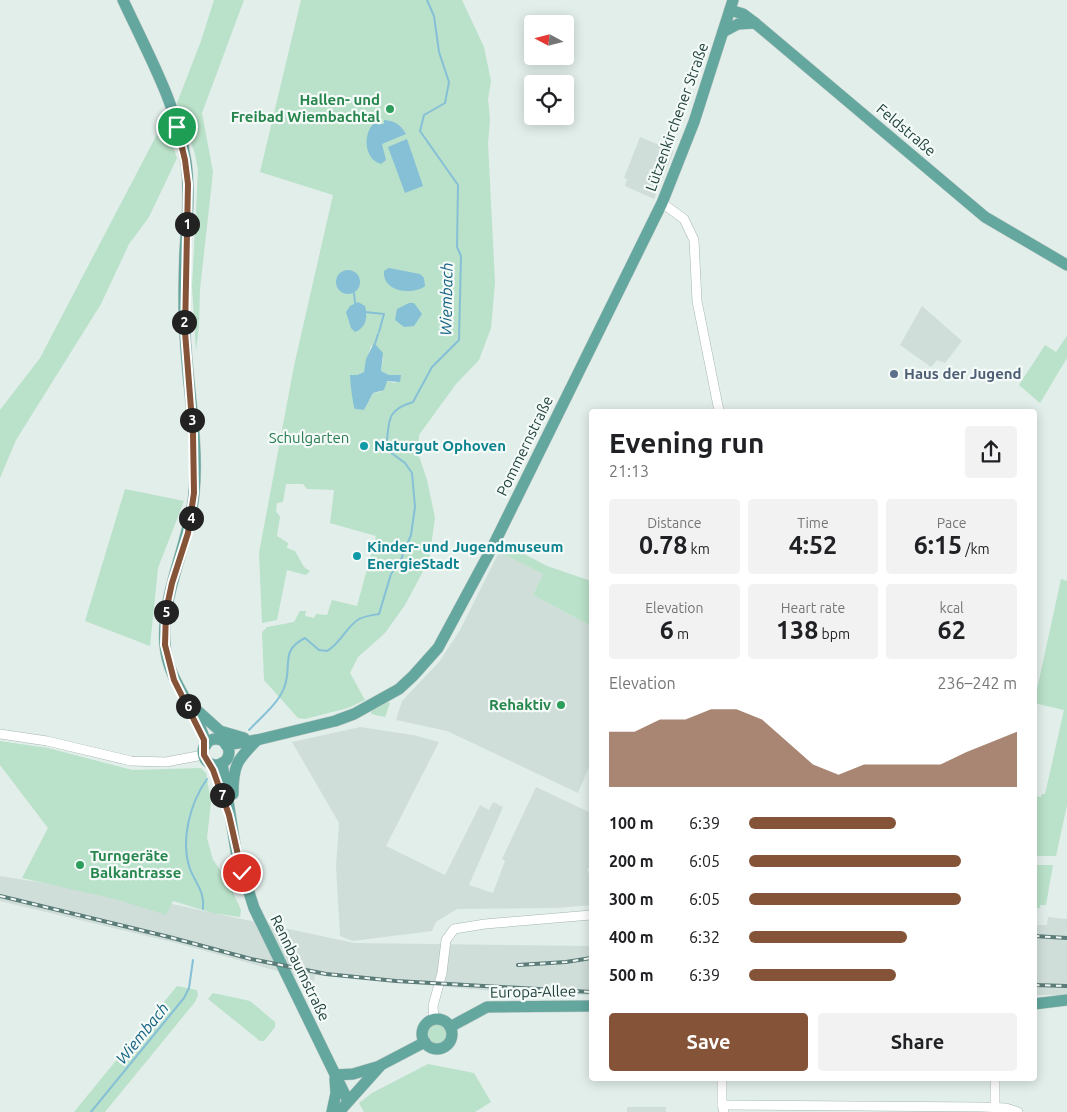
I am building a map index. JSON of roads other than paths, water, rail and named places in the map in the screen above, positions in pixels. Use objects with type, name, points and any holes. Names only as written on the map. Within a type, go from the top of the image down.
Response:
[{"type":"main road","name":"Rennbaumstraße","points":[[123,0],[176,123],[188,184],[185,332],[195,471],[192,511],[172,583],[165,636],[169,667],[186,701],[216,752],[236,851],[254,908],[348,1101]]},
{"type":"main road","name":"Feldstraße","points":[[732,5],[985,217],[1067,265]]},
{"type":"main road","name":"Lützenkirchener Straße","points":[[662,203],[694,122],[732,5]]},
{"type":"main road","points":[[723,32],[738,24],[755,24]]},
{"type":"main road","name":"Pommernstraße","points":[[257,740],[335,721],[362,710],[397,690],[427,662],[453,622],[662,203]]},
{"type":"main road","points":[[186,701],[220,731],[235,738],[257,740]]},
{"type":"main road","points":[[216,752],[257,740]]},
{"type":"main road","points":[[229,815],[233,806],[235,766],[240,756],[257,740]]},
{"type":"main road","points":[[1037,1004],[1067,1000]]},
{"type":"main road","name":"Europa-Allee","points":[[450,1026],[487,1007],[589,1006]]},
{"type":"main road","points":[[1037,1012],[1067,1008]]},
{"type":"main road","points":[[434,1019],[445,1021],[450,1026],[451,1040],[445,1047],[436,1049],[424,1042],[423,1028],[434,1019]]},
{"type":"main road","points":[[332,1112],[336,1093],[335,1075],[353,1074],[381,1065],[424,1042]]},
{"type":"main road","points":[[339,1112],[381,1065]]},
{"type":"street","name":"Lützenkirchener Straße","points":[[662,203],[684,219],[694,240],[697,301],[719,409]]},
{"type":"street","points":[[0,734],[47,740],[132,761],[166,762],[216,752]]},
{"type":"street","points":[[434,1019],[433,1006],[442,973],[446,940],[454,929],[485,924],[589,915]]},
{"type":"street","points":[[722,1081],[723,1109],[995,1107],[1018,1112]]},
{"type":"street","points":[[995,1081],[995,1107]]},
{"type":"water","points":[[384,120],[397,124],[406,134],[382,144],[386,160],[381,164],[375,161],[368,152],[367,140],[373,124],[384,124]]},
{"type":"water","points":[[407,139],[423,186],[405,193],[388,147]]},
{"type":"water","points":[[389,268],[420,274],[424,278],[425,286],[414,291],[393,288],[385,278],[384,271]]},
{"type":"water","points":[[348,270],[353,271],[359,277],[359,287],[353,293],[348,294],[343,293],[337,287],[336,282],[337,277],[343,271]]},
{"type":"water","points":[[358,302],[365,306],[366,318],[362,328],[355,332],[351,328],[346,312],[350,306]]},
{"type":"water","points":[[409,303],[414,303],[422,314],[414,326],[404,327],[395,320],[397,309]]},
{"type":"water","points":[[374,343],[383,353],[381,371],[389,375],[401,375],[400,382],[387,381],[384,390],[373,393],[364,410],[355,409],[350,375],[364,372],[366,359]]},
{"type":"waterway","name":"Wiembach","points":[[249,730],[281,694],[286,680],[289,654],[297,643],[305,638],[319,650],[327,651],[336,644],[354,622],[366,616],[379,614],[391,574],[400,562],[411,535],[415,507],[412,473],[405,463],[386,449],[390,419],[397,409],[413,402],[432,367],[459,340],[461,256],[457,247],[458,185],[420,131],[424,115],[445,103],[449,82],[439,52],[434,16],[427,0]]},
{"type":"waterway","points":[[354,293],[355,303]]},
{"type":"waterway","points":[[365,312],[384,314],[379,332]]},
{"type":"waterway","points":[[375,344],[378,334]]},
{"type":"waterway","name":"Wiembach","points":[[203,909],[203,898],[190,869],[186,846],[188,822],[196,799],[207,779]]},
{"type":"waterway","name":"Wiembach","points":[[91,1112],[184,998],[189,988],[193,960]]},
{"type":"railway","points":[[0,896],[251,959],[326,974],[396,981],[589,992]]},
{"type":"railway","points":[[1037,936],[1067,938]]},
{"type":"railway","points":[[518,965],[566,962],[589,958]]},
{"type":"railway","points":[[1037,985],[1067,986]]},
{"type":"place","name":"Hallen- und Freibad Wiembachtal","points":[[390,109]]},
{"type":"place","name":"Haus der Jugend","points":[[894,374]]},
{"type":"place","name":"Naturgut Ophoven","points":[[364,446]]},
{"type":"place","name":"Kinder- und Jugendmuseum EnergieStadt","points":[[357,556]]},
{"type":"place","name":"Rehaktiv","points":[[561,705]]},
{"type":"place","name":"Turngeräte Balkantrasse","points":[[80,865]]},
{"type":"park label","name":"Schulgarten","points":[[309,438]]}]
